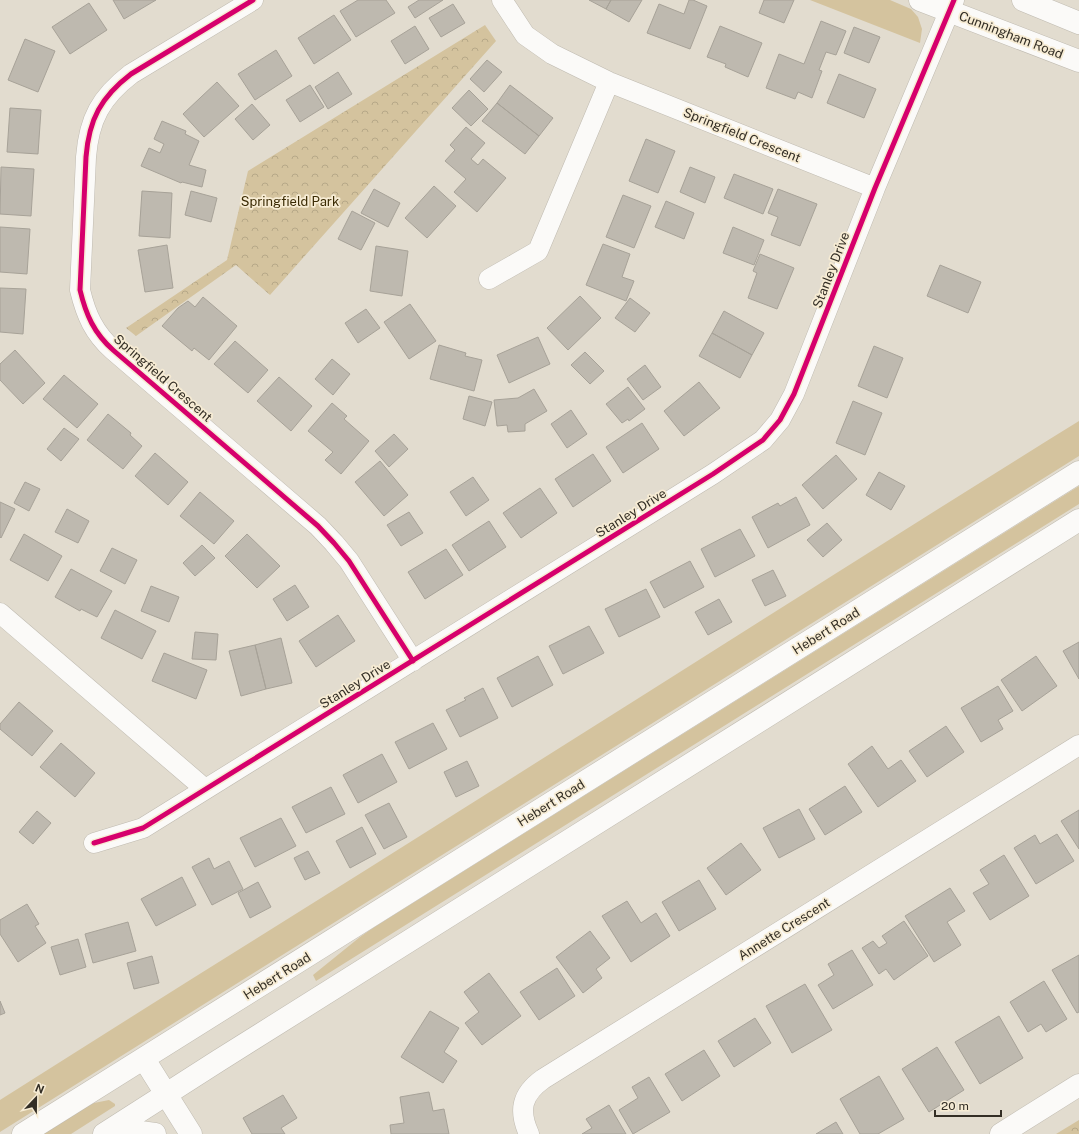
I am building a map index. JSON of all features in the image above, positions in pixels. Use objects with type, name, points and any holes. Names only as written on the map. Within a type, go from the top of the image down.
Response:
[{"type":"main road","name":"Cunningham Road","points":[[920,0],[951,6],[1079,61]]},
{"type":"main road","points":[[1023,0],[1079,22]]},
{"type":"main road","name":"Hebert Road","points":[[23,1134],[1079,472]]},
{"type":"main road","points":[[104,1134],[1079,520]]},
{"type":"main road","points":[[144,1059],[191,1134]]},
{"type":"main road","points":[[1001,1134],[1079,1085]]},
{"type":"main road","points":[[131,1134],[140,1132],[155,1134]]},
{"type":"street","name":"Springfield Crescent","points":[[253,0],[131,74],[108,94],[100,106],[92,122],[86,157],[80,290],[89,319],[96,332],[106,344],[318,526],[334,543],[348,561],[413,661]]},
{"type":"street","name":"Springfield Crescent","points":[[502,0],[525,35],[552,54],[608,82],[875,188]]},
{"type":"street","name":"Stanley Drive","points":[[94,843],[143,828],[713,474],[763,440],[780,420],[794,394],[875,188],[951,6]]},
{"type":"street","points":[[489,279],[538,251],[608,82]]},
{"type":"street","points":[[0,613],[205,789]]},
{"type":"street","name":"Annette Crescent","points":[[528,1134],[522,1113],[527,1096],[536,1084],[1079,745]]},
{"type":"green space","points":[[810,0],[890,0],[911,9],[918,17],[922,29],[920,43]]},
{"type":"green space","name":"Springfield Park","points":[[485,25],[496,41],[270,295],[236,265],[136,336],[126,328],[227,260],[248,171]]},
{"type":"green space","points":[[1079,421],[1079,456],[0,1132],[0,1100]]},
{"type":"green space","points":[[1079,486],[1079,504],[316,981],[313,975],[373,928]]},
{"type":"green space","points":[[109,1100],[115,1104],[115,1106],[71,1134],[42,1134],[84,1108],[94,1103]]},
{"type":"green space","points":[[1079,1120],[1079,1134],[1056,1134]]},
{"type":"building","points":[[113,0],[156,0],[124,19]]},
{"type":"building","points":[[358,0],[386,0],[395,13],[356,37],[340,11]]},
{"type":"building","points":[[419,0],[443,0],[415,18],[408,7]]},
{"type":"building","points":[[589,0],[611,0],[606,9]]},
{"type":"building","points":[[611,0],[642,0],[629,22],[606,9]]},
{"type":"building","points":[[689,0],[693,0],[707,6],[690,49],[647,33],[659,4],[684,14]]},
{"type":"building","points":[[764,0],[794,0],[784,23],[759,13]]},
{"type":"building","points":[[89,3],[107,30],[70,54],[52,27]]},
{"type":"building","points":[[453,4],[465,23],[441,37],[429,18]]},
{"type":"building","points":[[334,15],[351,40],[314,64],[298,38]]},
{"type":"building","points":[[821,21],[846,31],[836,55],[826,52],[819,70],[822,71],[812,98],[798,92],[795,99],[766,88],[779,54],[804,64]]},
{"type":"building","points":[[415,26],[429,49],[405,64],[391,41]]},
{"type":"building","points":[[720,26],[762,43],[748,77],[725,67],[726,64],[707,57]]},
{"type":"building","points":[[854,27],[880,37],[869,63],[844,53]]},
{"type":"building","points":[[25,39],[55,51],[38,92],[8,80]]},
{"type":"building","points":[[276,50],[292,76],[255,100],[238,74]]},
{"type":"building","points":[[487,60],[502,72],[484,92],[470,79]]},
{"type":"building","points":[[338,72],[352,94],[328,109],[315,87]]},
{"type":"building","points":[[839,74],[876,89],[864,118],[827,103]]},
{"type":"building","points":[[217,82],[239,106],[204,137],[183,114]]},
{"type":"building","points":[[310,85],[324,107],[300,122],[286,100]]},
{"type":"building","points":[[510,85],[553,118],[539,136],[497,103]]},
{"type":"building","points":[[469,90],[488,109],[471,126],[452,108]]},
{"type":"building","points":[[497,103],[539,136],[525,154],[482,121]]},
{"type":"building","points":[[252,104],[270,125],[253,140],[235,119]]},
{"type":"building","points":[[10,108],[41,110],[38,154],[7,152]]},
{"type":"building","points":[[162,121],[186,131],[185,134],[199,141],[189,165],[206,170],[202,187],[181,183],[141,166],[149,148],[160,153],[164,144],[154,139]]},
{"type":"building","points":[[466,127],[485,143],[471,159],[478,165],[483,159],[506,178],[477,212],[454,192],[466,179],[445,161],[455,150],[450,145]]},
{"type":"building","points":[[646,139],[675,151],[658,193],[629,181]]},
{"type":"building","points":[[1,167],[34,169],[31,216],[0,214]]},
{"type":"building","points":[[690,167],[715,177],[705,203],[680,192]]},
{"type":"building","points":[[734,174],[773,189],[763,214],[724,198]]},
{"type":"building","points":[[434,186],[456,206],[427,238],[405,218]]},
{"type":"building","points":[[374,189],[400,203],[388,227],[361,213]]},
{"type":"building","points":[[778,189],[817,204],[800,246],[771,235],[778,217],[768,213]]},
{"type":"building","points":[[142,191],[172,193],[170,238],[139,236]]},
{"type":"building","points":[[191,191],[217,198],[211,222],[185,215]]},
{"type":"building","points":[[623,195],[651,206],[634,248],[606,237]]},
{"type":"building","points":[[666,201],[694,213],[684,239],[655,227]]},
{"type":"building","points":[[352,211],[375,223],[361,250],[338,239]]},
{"type":"building","points":[[0,227],[30,229],[27,274],[0,272]]},
{"type":"building","points":[[733,227],[764,240],[754,265],[723,253]]},
{"type":"building","points":[[603,244],[630,254],[622,277],[634,281],[626,301],[586,285]]},
{"type":"building","points":[[167,245],[173,288],[145,292],[138,250]]},
{"type":"building","points":[[376,246],[408,251],[402,296],[370,291]]},
{"type":"building","points":[[760,254],[794,268],[777,309],[748,298],[757,273],[753,271]]},
{"type":"building","points":[[940,265],[981,282],[968,313],[927,296]]},
{"type":"building","points":[[0,288],[26,289],[23,334],[0,332]]},
{"type":"building","points":[[580,296],[601,318],[568,350],[547,328]]},
{"type":"building","points":[[203,297],[237,326],[209,360],[194,348],[192,351],[162,326],[178,308],[188,301],[195,307]]},
{"type":"building","points":[[630,298],[650,313],[635,332],[615,318]]},
{"type":"building","points":[[410,304],[436,341],[409,359],[384,322]]},
{"type":"building","points":[[366,309],[380,328],[358,343],[345,323]]},
{"type":"building","points":[[724,311],[764,333],[752,355],[712,333]]},
{"type":"building","points":[[712,333],[752,355],[740,378],[699,356]]},
{"type":"building","points":[[538,337],[550,364],[509,383],[497,355]]},
{"type":"building","points":[[235,341],[268,370],[248,393],[214,364]]},
{"type":"building","points":[[439,345],[466,353],[465,356],[482,360],[474,391],[430,379]]},
{"type":"building","points":[[874,346],[903,358],[887,398],[858,386]]},
{"type":"building","points":[[15,350],[45,383],[23,404],[0,380],[0,364]]},
{"type":"building","points":[[585,352],[604,371],[590,384],[571,365]]},
{"type":"building","points":[[332,359],[350,374],[333,395],[315,379]]},
{"type":"building","points":[[645,365],[661,387],[643,400],[627,379]]},
{"type":"building","points":[[64,375],[98,404],[77,428],[43,399]]},
{"type":"building","points":[[279,377],[312,406],[291,431],[257,401]]},
{"type":"building","points":[[699,382],[720,408],[684,436],[664,411]]},
{"type":"building","points":[[628,387],[645,409],[629,421],[628,419],[622,423],[606,404]]},
{"type":"building","points":[[534,389],[547,411],[525,424],[525,431],[508,432],[507,425],[497,426],[494,400],[518,398]]},
{"type":"building","points":[[469,396],[492,402],[485,426],[463,419]]},
{"type":"building","points":[[853,401],[882,413],[865,455],[836,443]]},
{"type":"building","points":[[332,403],[347,416],[344,419],[369,441],[341,474],[325,460],[333,452],[308,431]]},
{"type":"building","points":[[571,410],[587,434],[567,448],[551,424]]},
{"type":"building","points":[[108,414],[131,433],[130,435],[142,446],[123,469],[87,440]]},
{"type":"building","points":[[642,423],[659,449],[623,473],[606,447]]},
{"type":"building","points":[[64,428],[79,439],[61,461],[47,449]]},
{"type":"building","points":[[394,434],[408,449],[389,467],[375,451]]},
{"type":"building","points":[[155,453],[188,482],[168,505],[135,476]]},
{"type":"building","points":[[593,454],[611,481],[573,507],[555,479]]},
{"type":"building","points":[[836,455],[857,479],[823,509],[802,485]]},
{"type":"building","points":[[380,461],[408,495],[384,516],[355,482]]},
{"type":"building","points":[[879,472],[905,486],[891,510],[866,495]]},
{"type":"building","points":[[473,477],[489,500],[466,516],[450,492]]},
{"type":"building","points":[[25,482],[40,489],[29,511],[14,503]]},
{"type":"building","points":[[540,488],[557,513],[521,538],[503,513]]},
{"type":"building","points":[[200,492],[234,521],[214,544],[180,516]]},
{"type":"building","points":[[796,497],[810,525],[768,548],[752,517],[778,503],[780,506]]},
{"type":"building","points":[[0,502],[15,509],[1,538],[0,537]]},
{"type":"building","points":[[67,509],[89,521],[78,543],[55,532]]},
{"type":"building","points":[[409,512],[423,533],[401,546],[387,525]]},
{"type":"building","points":[[489,521],[506,547],[469,571],[452,545]]},
{"type":"building","points":[[827,523],[842,540],[823,557],[807,540]]},
{"type":"building","points":[[740,529],[755,556],[715,577],[701,549]]},
{"type":"building","points":[[24,534],[62,556],[48,581],[10,560]]},
{"type":"building","points":[[247,534],[280,566],[257,588],[225,556]]},
{"type":"building","points":[[202,545],[215,558],[195,576],[183,563]]},
{"type":"building","points":[[112,548],[137,560],[125,584],[100,571]]},
{"type":"building","points":[[446,549],[463,575],[425,599],[408,572]]},
{"type":"building","points":[[690,561],[704,587],[664,608],[650,582]]},
{"type":"building","points":[[71,569],[112,591],[97,617],[81,609],[80,611],[55,597]]},
{"type":"building","points":[[773,570],[786,596],[765,606],[752,580]]},
{"type":"building","points":[[295,585],[309,607],[287,621],[273,599]]},
{"type":"building","points":[[151,586],[179,597],[169,622],[141,611]]},
{"type":"building","points":[[646,589],[660,617],[619,637],[605,609]]},
{"type":"building","points":[[719,599],[732,622],[708,635],[695,612]]},
{"type":"building","points":[[115,610],[156,631],[142,659],[101,638]]},
{"type":"building","points":[[338,615],[355,641],[316,667],[299,641]]},
{"type":"building","points":[[589,626],[604,653],[563,674],[549,646]]},
{"type":"building","points":[[195,632],[218,634],[216,660],[192,659]]},
{"type":"building","points":[[281,638],[292,683],[266,689],[255,645]]},
{"type":"building","points":[[1079,642],[1079,679],[1063,651]]},
{"type":"building","points":[[255,645],[266,689],[241,696],[229,651]]},
{"type":"building","points":[[164,653],[207,670],[196,699],[152,681]]},
{"type":"building","points":[[538,656],[553,685],[512,707],[497,678]]},
{"type":"building","points":[[1036,656],[1057,686],[1022,711],[1001,680]]},
{"type":"building","points":[[998,686],[1013,711],[998,720],[1003,729],[981,742],[961,708]]},
{"type":"building","points":[[483,688],[498,718],[460,737],[446,710],[466,700],[464,698]]},
{"type":"building","points":[[19,702],[53,731],[32,756],[0,729],[0,724]]},
{"type":"building","points":[[433,723],[447,749],[409,769],[395,742]]},
{"type":"building","points":[[946,726],[964,752],[927,777],[909,751]]},
{"type":"building","points":[[61,743],[95,773],[75,797],[40,767]]},
{"type":"building","points":[[872,746],[888,769],[901,760],[916,781],[878,807],[848,764]]},
{"type":"building","points":[[382,754],[397,782],[358,803],[343,775]]},
{"type":"building","points":[[467,761],[479,786],[456,797],[444,772]]},
{"type":"building","points":[[845,786],[862,812],[825,835],[809,809]]},
{"type":"building","points":[[331,787],[345,814],[306,833],[292,807]]},
{"type":"building","points":[[389,803],[407,837],[384,849],[365,815]]},
{"type":"building","points":[[799,809],[815,839],[779,858],[763,828]]},
{"type":"building","points":[[1079,810],[1079,849],[1061,821]]},
{"type":"building","points":[[37,811],[51,823],[33,844],[19,832]]},
{"type":"building","points":[[281,818],[296,846],[255,867],[240,838]]},
{"type":"building","points":[[362,827],[376,854],[350,868],[336,841]]},
{"type":"building","points":[[1057,834],[1074,861],[1036,884],[1014,848],[1035,835],[1040,844]]},
{"type":"building","points":[[741,843],[761,870],[726,895],[707,868]]},
{"type":"building","points":[[308,851],[320,873],[305,880],[294,858]]},
{"type":"building","points":[[1004,855],[1029,896],[990,920],[973,893],[989,884],[980,870]]},
{"type":"building","points":[[209,858],[214,869],[229,861],[243,889],[212,905],[192,867]]},
{"type":"building","points":[[182,877],[196,905],[156,926],[141,899]]},
{"type":"building","points":[[699,880],[716,909],[679,931],[662,902]]},
{"type":"building","points":[[258,882],[271,907],[250,918],[238,893]]},
{"type":"building","points":[[950,888],[965,911],[947,922],[961,945],[934,962],[905,916]]},
{"type":"building","points":[[627,901],[641,923],[656,913],[670,936],[631,962],[602,916]]},
{"type":"building","points":[[27,904],[39,924],[35,926],[46,943],[18,962],[0,934],[0,920]]},
{"type":"building","points":[[904,921],[928,956],[894,980],[886,969],[879,974],[862,948],[873,941],[879,948],[887,943],[882,936]]},
{"type":"building","points":[[128,922],[136,951],[93,963],[85,934]]},
{"type":"building","points":[[590,931],[610,958],[596,969],[602,978],[583,993],[556,957]]},
{"type":"building","points":[[78,939],[86,967],[60,975],[51,947]]},
{"type":"building","points":[[852,950],[873,985],[833,1009],[818,985],[834,975],[828,964]]},
{"type":"building","points":[[1079,955],[1079,1012],[1077,1013],[1052,970]]},
{"type":"building","points":[[152,956],[159,983],[134,989],[127,963]]},
{"type":"building","points":[[557,968],[575,996],[539,1020],[520,992]]},
{"type":"building","points":[[489,973],[521,1016],[482,1045],[465,1023],[479,1012],[464,992]]},
{"type":"building","points":[[1044,981],[1067,1019],[1046,1032],[1041,1024],[1028,1032],[1010,1002]]},
{"type":"building","points":[[805,984],[832,1030],[792,1053],[766,1006]]},
{"type":"building","points":[[0,1001],[5,1013],[0,1015]]},
{"type":"building","points":[[430,1011],[459,1028],[444,1052],[457,1061],[443,1083],[401,1057]]},
{"type":"building","points":[[999,1016],[1023,1058],[980,1084],[955,1042]]},
{"type":"building","points":[[755,1018],[771,1043],[734,1067],[718,1041]]},
{"type":"building","points":[[937,1047],[964,1090],[929,1112],[902,1069]]},
{"type":"building","points":[[704,1050],[720,1076],[682,1101],[665,1074]]},
{"type":"building","points":[[879,1076],[904,1119],[878,1134],[860,1134],[840,1099]]},
{"type":"building","points":[[649,1077],[670,1112],[633,1134],[619,1110],[638,1098],[632,1087]]},
{"type":"building","points":[[429,1092],[433,1111],[444,1109],[449,1134],[391,1134],[390,1125],[404,1123],[400,1097]]},
{"type":"building","points":[[283,1095],[297,1118],[281,1128],[285,1134],[252,1134],[243,1118]]},
{"type":"building","points":[[609,1105],[626,1134],[582,1134],[592,1128],[586,1119]]},
{"type":"building","points":[[836,1122],[843,1134],[816,1134]]},
{"type":"cycle path","points":[[253,0],[131,74],[112,91],[98,110],[90,131],[86,157],[80,290],[88,315],[106,344],[318,526],[334,543],[349,561],[413,661]]},
{"type":"cycle path","points":[[94,843],[143,828],[713,474],[763,440],[780,420],[794,394],[875,188],[954,0]]}]
